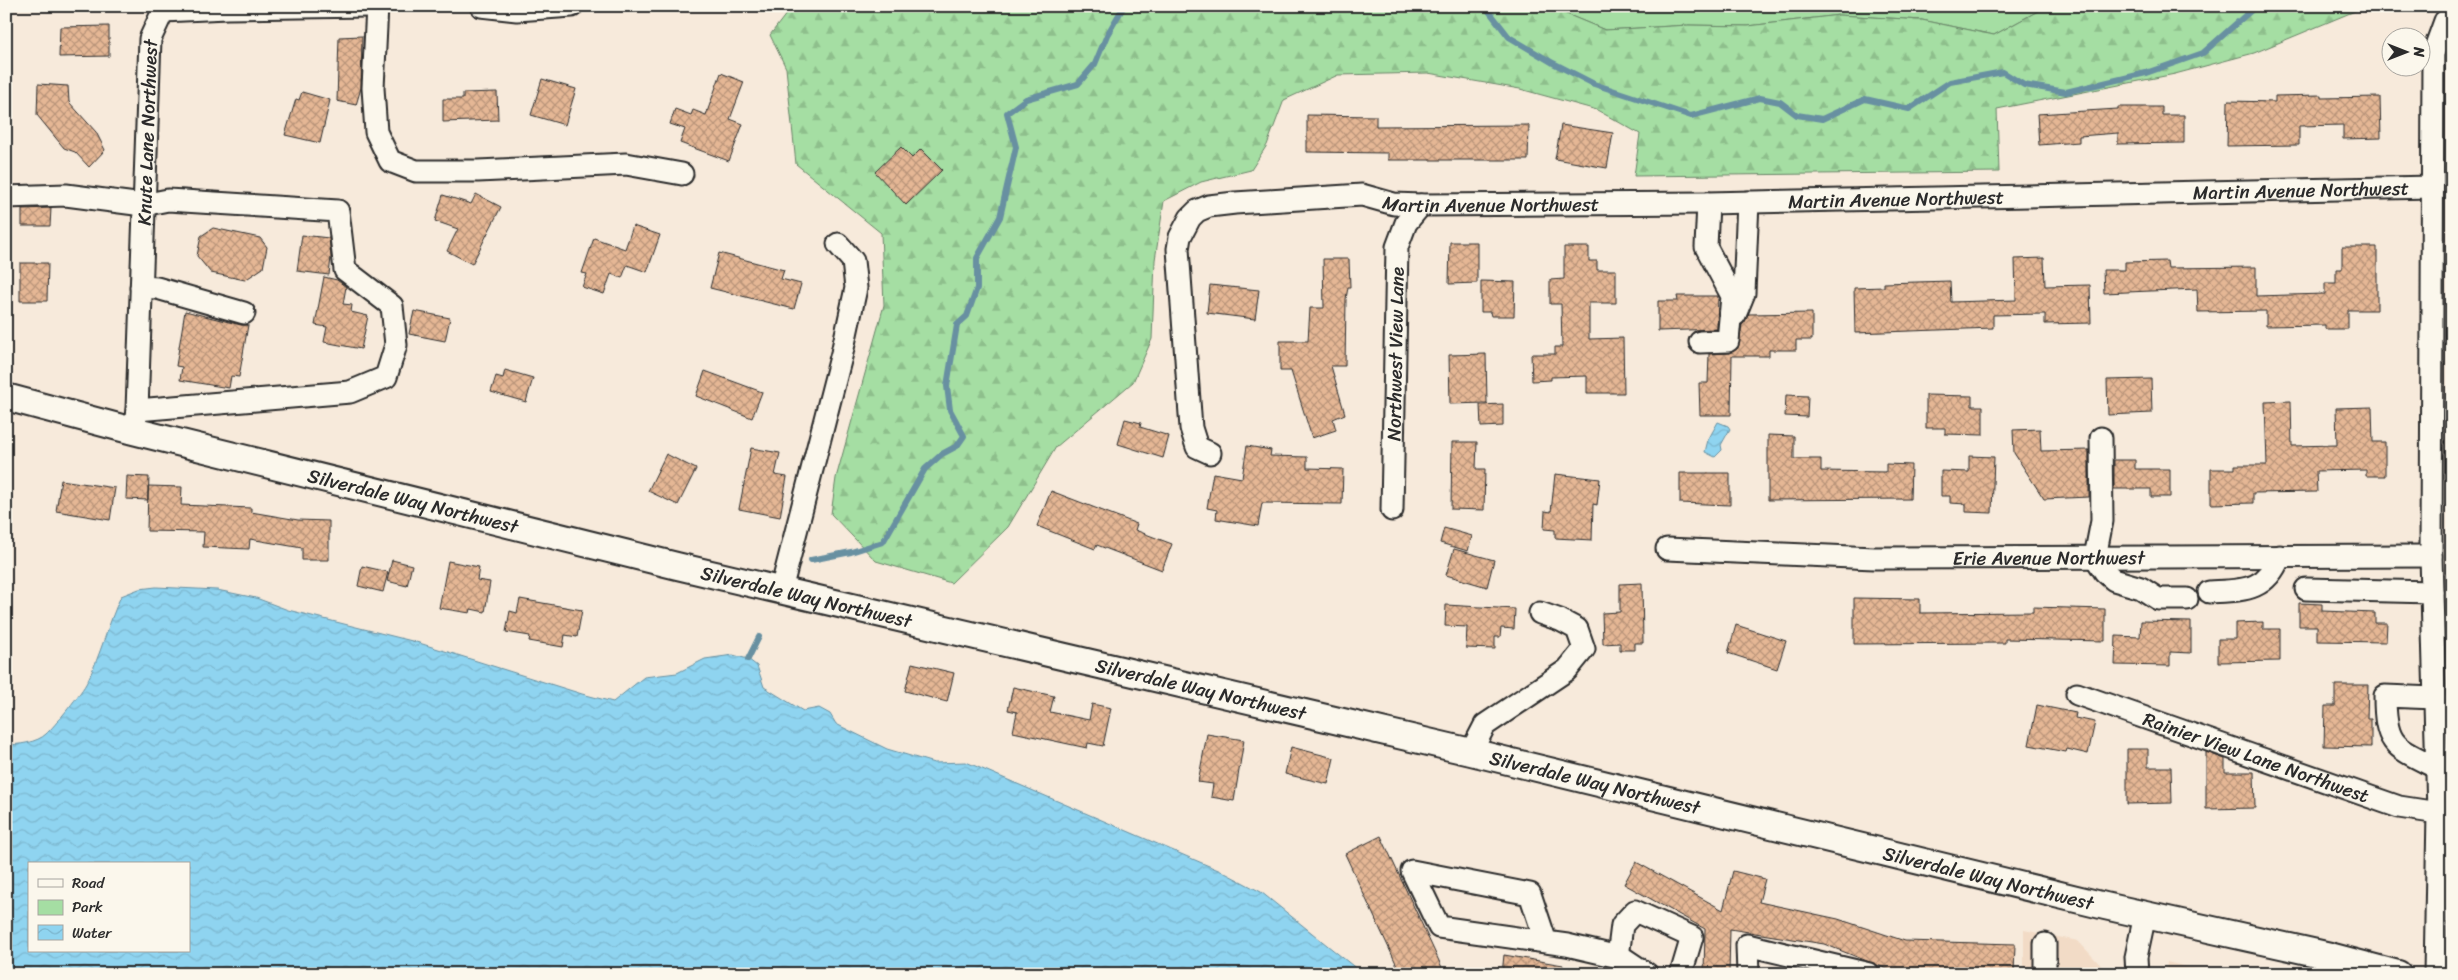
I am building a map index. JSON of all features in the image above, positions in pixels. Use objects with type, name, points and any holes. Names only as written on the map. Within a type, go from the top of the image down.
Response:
[{"type":"main road","name":"Silverdale Way Northwest","points":[[6,397],[135,421],[781,590],[1471,752],[2356,968],[2398,974]]},
{"type":"street","name":"Knute Lane Northwest","points":[[135,421],[150,39],[163,11],[369,6]]},
{"type":"street","points":[[376,6],[373,88],[376,132],[390,161],[416,171],[478,171],[626,164],[682,174]]},
{"type":"street","points":[[481,6],[517,10],[572,6]]},
{"type":"street","points":[[2435,974],[2442,801],[2437,768],[2431,556],[2433,54],[2445,21],[2452,16]]},
{"type":"street","name":"Martin Avenue Northwest","points":[[1210,453],[1197,447],[1191,428],[1178,249],[1183,228],[1197,211],[1209,206],[1362,196],[1394,204],[1420,205],[1708,203],[2432,187]]},
{"type":"street","points":[[6,197],[66,195],[143,205],[168,200],[338,211],[345,270],[392,306],[396,345],[386,377],[350,392],[135,421]]},
{"type":"street","points":[[1730,324],[1739,310],[1744,293],[1748,202]]},
{"type":"street","points":[[1700,342],[1728,341],[1732,296],[1706,247],[1708,203]]},
{"type":"street","name":"Northwest View Lane","points":[[1392,510],[1397,247],[1406,223],[1420,205]]},
{"type":"street","points":[[781,590],[842,353],[856,288],[852,261],[838,244]]},
{"type":"street","points":[[141,287],[158,288],[244,313]]},
{"type":"street","points":[[2101,438],[2102,521],[2095,557],[2104,572],[2114,580],[2141,588],[2158,599],[2187,599]]},
{"type":"street","name":"Erie Avenue Northwest","points":[[1667,549],[1874,558],[2431,556]]},
{"type":"street","points":[[2209,592],[2246,590],[2264,582],[2275,569],[2280,556]]},
{"type":"street","points":[[2306,589],[2432,592]]},
{"type":"street","points":[[1471,752],[1485,725],[1567,670],[1584,648],[1577,629],[1560,620],[1540,613]]},
{"type":"street","name":"Rainier View Lane Northwest","points":[[2078,694],[2399,807],[2442,801]]},
{"type":"street","points":[[2435,698],[2384,696],[2385,723],[2391,739],[2406,753],[2437,768]]},
{"type":"street","points":[[1546,942],[1530,894],[1412,871],[1439,927],[1567,945],[1618,957],[1643,973]]},
{"type":"street","points":[[1618,957],[1622,925],[1635,911],[1692,937],[1681,974]]},
{"type":"street","points":[[2137,974],[2136,957],[2145,915]]},
{"type":"street","points":[[2045,944],[2045,974]]},
{"type":"street","points":[[1748,974],[1747,945],[1869,974]]},
{"type":"shaded area","points":[[2024,930],[2078,941],[2109,974],[2024,974]]},
{"type":"shaded area","points":[[2167,962],[2215,974],[2166,974]]},
{"type":"green space","points":[[795,6],[1547,6],[1605,30],[1688,25],[1748,26],[1839,15],[1922,20],[1994,35],[2038,11],[2054,6],[2367,6],[2254,53],[2175,74],[1997,109],[1999,172],[1634,176],[1640,134],[1597,110],[1520,89],[1428,73],[1338,75],[1284,100],[1267,145],[1251,170],[1201,182],[1164,201],[1155,260],[1152,339],[1133,382],[1056,447],[1008,527],[951,583],[876,561],[831,514],[836,478],[884,305],[881,233],[796,164],[786,68],[770,35],[790,9]]},
{"type":"green space","points":[[1547,6],[2054,6],[2038,11],[1994,35],[1922,20],[1839,15],[1748,26],[1688,25],[1605,30]]},
{"type":"water","points":[[1718,422],[1728,426],[1730,429],[1721,445],[1722,450],[1715,457],[1705,452],[1708,440]]},
{"type":"water","points":[[156,587],[217,590],[256,598],[288,610],[416,642],[613,702],[644,677],[677,673],[705,659],[733,655],[748,659],[757,666],[764,687],[803,711],[819,708],[830,714],[836,724],[887,749],[934,763],[966,762],[1223,872],[1261,892],[1363,974],[6,974],[6,744],[21,744],[42,737],[74,701],[87,682],[121,596],[139,589]]},
{"type":"building","points":[[109,26],[109,56],[59,57],[60,27]]},
{"type":"building","points":[[362,36],[361,88],[356,105],[337,101],[339,37]]},
{"type":"building","points":[[721,73],[744,82],[730,119],[743,124],[729,161],[680,143],[685,129],[670,124],[675,109],[691,115],[693,110],[706,115]]},
{"type":"building","points":[[542,79],[576,89],[565,125],[531,115]]},
{"type":"building","points":[[38,84],[68,86],[69,102],[96,132],[105,150],[89,167],[75,152],[64,148],[37,115]]},
{"type":"building","points":[[302,92],[330,100],[320,143],[285,135],[296,99],[299,100]]},
{"type":"building","points":[[497,92],[498,120],[443,122],[443,99],[463,99],[463,93]]},
{"type":"building","points":[[2321,95],[2321,98],[2380,97],[2381,138],[2343,139],[2343,125],[2299,126],[2299,145],[2227,146],[2228,101],[2275,102],[2275,96]]},
{"type":"building","points":[[2118,107],[2162,107],[2162,115],[2184,115],[2184,143],[2118,144],[2118,133],[2079,136],[2079,142],[2039,145],[2037,114],[2118,109]]},
{"type":"building","points":[[1307,115],[1376,116],[1376,126],[1529,125],[1528,160],[1388,160],[1388,153],[1307,152]]},
{"type":"building","points":[[1561,125],[1613,133],[1607,168],[1555,159]]},
{"type":"building","points":[[901,147],[912,158],[921,149],[942,170],[906,205],[875,172]]},
{"type":"building","points":[[476,194],[501,207],[472,264],[447,251],[458,229],[435,221],[443,195],[471,204]]},
{"type":"building","points":[[51,208],[50,226],[22,226],[22,209]]},
{"type":"building","points":[[633,226],[660,235],[647,272],[627,265],[622,278],[611,274],[604,294],[582,287],[587,274],[582,273],[594,238],[625,249]]},
{"type":"building","points":[[213,228],[260,238],[267,247],[263,268],[245,280],[211,273],[197,256],[201,236]]},
{"type":"building","points":[[302,235],[329,238],[331,257],[329,275],[297,271]]},
{"type":"building","points":[[1450,242],[1477,242],[1477,283],[1449,284]]},
{"type":"building","points":[[1564,247],[1589,247],[1589,261],[1597,261],[1597,270],[1616,270],[1616,303],[1589,303],[1589,339],[1623,338],[1624,393],[1587,393],[1587,376],[1551,377],[1551,380],[1532,381],[1531,354],[1555,354],[1555,347],[1562,347],[1561,304],[1550,304],[1550,280],[1564,279]]},
{"type":"building","points":[[2342,247],[2377,247],[2377,310],[2348,310],[2348,329],[2325,329],[2325,325],[2266,326],[2266,311],[2198,312],[2197,289],[2104,293],[2103,270],[2125,270],[2125,262],[2167,261],[2168,268],[2256,267],[2256,296],[2325,294],[2325,283],[2336,283],[2336,269],[2342,269]]},
{"type":"building","points":[[719,253],[784,270],[781,279],[801,284],[794,309],[710,288]]},
{"type":"building","points":[[2044,258],[2045,286],[2090,285],[2091,323],[2045,324],[2045,314],[1993,315],[1993,328],[1855,333],[1854,288],[1884,287],[1884,283],[1950,281],[1951,302],[2016,300],[2015,259]]},
{"type":"building","points":[[1323,259],[1349,259],[1350,287],[1348,287],[1346,299],[1345,366],[1331,366],[1345,414],[1333,419],[1336,430],[1312,438],[1291,371],[1280,371],[1280,341],[1308,341],[1310,308],[1324,308]]},
{"type":"building","points":[[20,263],[48,263],[47,301],[20,301]]},
{"type":"building","points":[[324,277],[337,280],[346,287],[343,304],[352,305],[351,312],[368,316],[361,349],[324,342],[327,327],[315,325]]},
{"type":"building","points":[[1481,281],[1515,282],[1514,316],[1491,316],[1490,312],[1481,312]]},
{"type":"building","points":[[1210,285],[1259,290],[1255,319],[1207,313]]},
{"type":"building","points":[[1677,296],[1718,296],[1717,329],[1658,331],[1658,301],[1678,301]]},
{"type":"building","points":[[185,311],[241,325],[248,325],[239,377],[231,376],[229,388],[180,380],[182,367],[176,366]]},
{"type":"building","points":[[414,311],[450,318],[445,341],[409,334]]},
{"type":"building","points":[[1812,313],[1812,340],[1796,340],[1796,350],[1769,350],[1769,356],[1732,356],[1731,415],[1700,415],[1699,383],[1708,383],[1709,354],[1729,353],[1738,348],[1742,325],[1749,314]]},
{"type":"building","points":[[1486,354],[1487,403],[1450,404],[1449,355]]},
{"type":"building","points":[[505,370],[533,378],[526,402],[491,392],[496,376],[503,378]]},
{"type":"building","points":[[705,371],[762,392],[752,418],[696,396]]},
{"type":"building","points":[[2151,379],[2152,413],[2108,415],[2107,380]]},
{"type":"building","points":[[1786,395],[1808,396],[1807,417],[1785,416]]},
{"type":"building","points":[[1926,395],[1972,396],[1972,406],[1983,406],[1983,435],[1945,434],[1945,428],[1926,428]]},
{"type":"building","points":[[2291,401],[2292,446],[2337,445],[2336,408],[2372,407],[2373,442],[2385,442],[2385,476],[2366,476],[2366,470],[2316,471],[2317,492],[2253,493],[2253,503],[2211,504],[2211,469],[2235,469],[2235,465],[2267,465],[2265,402]]},
{"type":"building","points":[[1503,404],[1503,426],[1481,427],[1480,405]]},
{"type":"building","points":[[1125,419],[1141,423],[1140,427],[1169,436],[1163,458],[1118,444]]},
{"type":"building","points":[[2040,429],[2041,451],[2089,450],[2089,497],[2044,499],[2014,453],[2013,430]]},
{"type":"building","points":[[1768,435],[1794,436],[1794,459],[1821,459],[1821,471],[1886,472],[1886,464],[1911,465],[1910,499],[1768,500]]},
{"type":"building","points":[[1452,442],[1477,442],[1476,469],[1485,469],[1484,510],[1451,509]]},
{"type":"building","points":[[1247,446],[1271,450],[1270,456],[1307,457],[1307,468],[1343,469],[1342,504],[1262,503],[1258,526],[1216,519],[1217,510],[1207,508],[1213,473],[1242,478]]},
{"type":"building","points":[[751,448],[780,453],[775,475],[787,477],[780,517],[739,509]]},
{"type":"building","points":[[666,454],[696,469],[678,505],[648,491]]},
{"type":"building","points":[[1969,456],[1994,457],[1992,513],[1966,512],[1966,504],[1950,503],[1950,496],[1941,496],[1941,471],[1969,472]]},
{"type":"building","points":[[2114,460],[2135,460],[2135,469],[2170,469],[2170,497],[2151,497],[2151,489],[2114,489]]},
{"type":"building","points":[[1680,473],[1730,473],[1730,505],[1680,503]]},
{"type":"building","points":[[1555,474],[1600,479],[1597,505],[1593,504],[1592,540],[1555,538],[1555,530],[1544,529],[1545,511],[1551,512]]},
{"type":"building","points":[[127,476],[149,477],[148,500],[126,499]]},
{"type":"building","points":[[61,480],[115,488],[110,520],[56,511]]},
{"type":"building","points":[[148,486],[182,487],[181,505],[251,508],[251,512],[298,520],[329,521],[329,560],[302,560],[302,548],[250,539],[249,549],[203,547],[204,532],[147,531]]},
{"type":"building","points":[[1051,491],[1137,524],[1135,530],[1172,544],[1162,570],[1097,545],[1095,549],[1037,526]]},
{"type":"building","points":[[1444,528],[1472,536],[1468,551],[1440,543]]},
{"type":"building","points":[[1454,549],[1494,560],[1487,587],[1446,575]]},
{"type":"building","points":[[392,560],[412,565],[407,586],[387,581]]},
{"type":"building","points":[[448,561],[479,567],[477,580],[490,582],[485,612],[471,609],[470,613],[439,608]]},
{"type":"building","points":[[362,566],[388,572],[383,592],[358,586]]},
{"type":"building","points":[[1642,583],[1643,643],[1635,643],[1635,650],[1620,650],[1620,643],[1603,644],[1602,613],[1620,612],[1620,584]]},
{"type":"building","points":[[1854,598],[1920,599],[1920,613],[2033,612],[2033,607],[2105,609],[2105,641],[2005,639],[2005,643],[1854,644]]},
{"type":"building","points":[[520,599],[582,610],[577,637],[565,635],[563,647],[529,641],[530,636],[506,632],[510,611],[517,613]]},
{"type":"building","points":[[2299,603],[2322,604],[2322,611],[2375,613],[2375,623],[2387,623],[2386,642],[2317,641],[2317,626],[2299,626]]},
{"type":"building","points":[[1446,605],[1515,609],[1514,629],[1501,628],[1500,637],[1495,637],[1495,649],[1466,648],[1467,627],[1445,626]]},
{"type":"building","points":[[2141,621],[2191,622],[2191,653],[2170,652],[2170,666],[2115,665],[2116,636],[2140,637]]},
{"type":"building","points":[[2263,622],[2263,629],[2280,629],[2280,661],[2218,662],[2218,639],[2235,639],[2235,623]]},
{"type":"building","points":[[1736,625],[1786,641],[1777,669],[1728,653]]},
{"type":"building","points":[[912,663],[954,673],[947,702],[905,691]]},
{"type":"building","points":[[2335,685],[2368,685],[2367,719],[2371,719],[2371,747],[2324,746],[2325,706],[2335,706]]},
{"type":"building","points":[[1013,687],[1054,696],[1050,712],[1089,720],[1092,704],[1111,708],[1103,746],[1088,743],[1087,748],[1013,732],[1017,712],[1008,710]]},
{"type":"building","points":[[2037,705],[2076,713],[2075,718],[2095,722],[2088,754],[2067,749],[2066,752],[2029,745]]},
{"type":"building","points":[[1207,734],[1244,740],[1234,801],[1211,797],[1213,784],[1198,782]]},
{"type":"building","points":[[1291,747],[1334,758],[1328,784],[1285,774]]},
{"type":"building","points":[[2127,749],[2148,749],[2148,767],[2171,767],[2172,803],[2127,804]]},
{"type":"building","points":[[2206,752],[2225,759],[2225,772],[2254,772],[2255,808],[2206,809]]},
{"type":"building","points":[[1381,836],[1445,974],[1401,974],[1345,854]]},
{"type":"building","points":[[1636,862],[1723,910],[1733,871],[1765,879],[1759,902],[1838,919],[1905,941],[2015,944],[2014,974],[1900,974],[1824,944],[1730,929],[1729,974],[1704,974],[1705,929],[1624,884]]},
{"type":"building","points":[[1504,955],[1563,965],[1562,974],[1502,974]]},
{"type":"waterway","points":[[811,560],[851,552],[883,542],[925,469],[942,454],[957,446],[964,436],[950,410],[947,386],[957,325],[967,316],[977,288],[977,258],[1000,217],[1016,147],[1007,113],[1026,99],[1078,84],[1095,64],[1107,35],[1124,6]]},
{"type":"waterway","points":[[1485,6],[1509,37],[1594,84],[1691,116],[1760,98],[1780,102],[1797,115],[1822,119],[1865,99],[1909,109],[1950,82],[2003,72],[2024,85],[2066,92],[2146,73],[2203,53],[2256,6]]},
{"type":"waterway","points":[[748,659],[759,637]]}]
